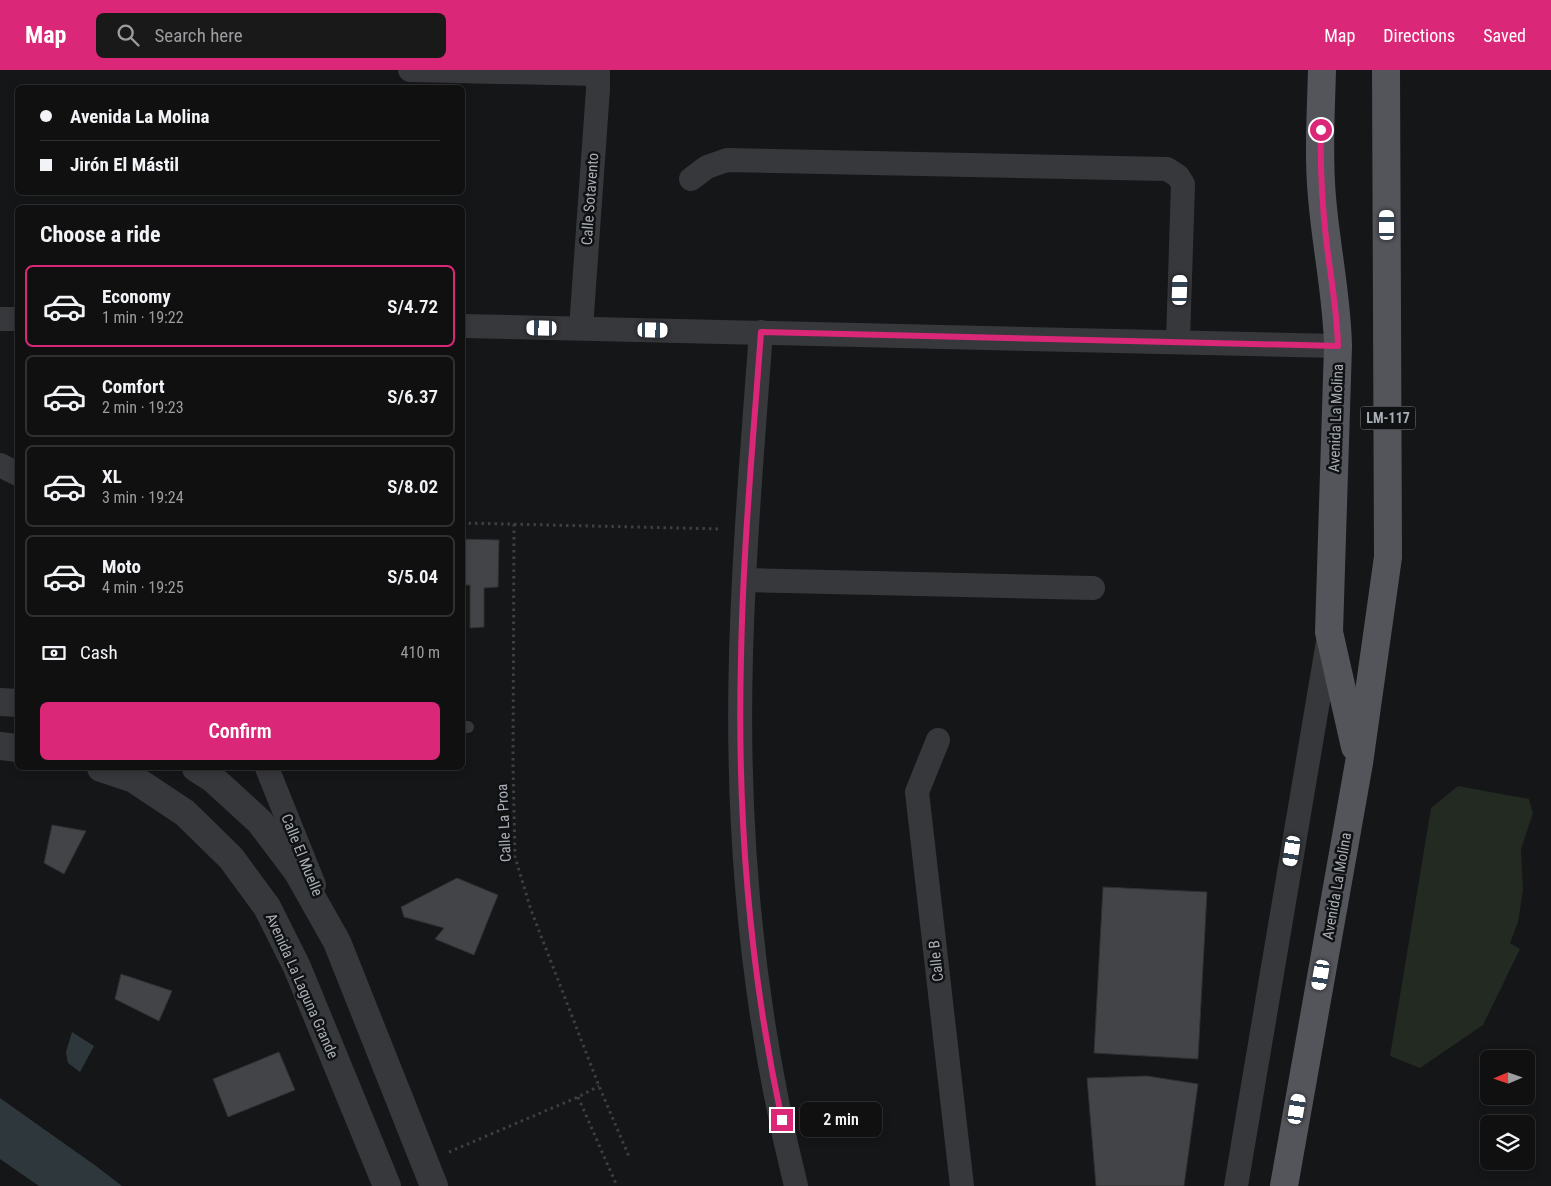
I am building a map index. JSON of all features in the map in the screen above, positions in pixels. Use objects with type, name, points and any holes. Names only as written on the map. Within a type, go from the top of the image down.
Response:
[{"type":"main road","name":"Avenida La Molina","points":[[1322,70],[1322,195],[1326,239],[1338,320],[1329,632],[1359,764]]},
{"type":"main road","name":"Avenida La Molina","points":[[1284,1186],[1359,764],[1388,557],[1386,70]]},
{"type":"street","points":[[410,70],[598,72]]},
{"type":"street","name":"Calle Sotavento","points":[[581,328],[598,72]]},
{"type":"street","points":[[691,179],[707,167],[727,160],[1167,170],[1178,176],[1182,184],[1178,341]]},
{"type":"street","points":[[0,319],[15,319]]},
{"type":"street","points":[[465,326],[1338,346]]},
{"type":"street","points":[[761,332],[746,530],[741,656],[741,768],[744,845],[750,914],[767,1043],[796,1186]]},
{"type":"street","points":[[0,465],[15,472]]},
{"type":"street","points":[[744,580],[1093,588]]},
{"type":"street","points":[[1236,1186],[1329,632]]},
{"type":"street","points":[[0,702],[15,703]]},
{"type":"street","name":"Calle B","points":[[938,740],[917,792],[962,1186]]},
{"type":"street","points":[[0,746],[15,748]]},
{"type":"street","name":"Avenida La Laguna Grande","points":[[106,770],[134,780],[185,813],[231,858],[267,906],[296,968],[387,1186]]},
{"type":"street","points":[[199,770],[213,779],[260,822],[297,871],[337,942],[429,1174]]},
{"type":"street","name":"Calle El Muelle","points":[[268,770],[337,942]]},
{"type":"path","points":[[465,523],[746,530]]},
{"type":"path","name":"Calle La Proa","points":[[514,524],[512,763],[514,857],[531,910],[599,1086],[630,1159]]},
{"type":"path","points":[[429,1174],[599,1086]]},
{"type":"path","points":[[578,1097],[617,1186]]},
{"type":"shaded area","points":[[1458,786],[1529,799],[1533,813],[1521,849],[1523,890],[1518,922],[1510,943],[1520,949],[1483,1025],[1420,1068],[1390,1056],[1431,808]]},
{"type":"shaded area","points":[[72,1032],[94,1046],[80,1072],[68,1063],[66,1052]]},
{"type":"shaded area","points":[[0,1098],[122,1186],[39,1186],[0,1159]]},
{"type":"building","points":[[465,539],[499,540],[498,587],[484,588],[484,627],[470,628],[470,585],[465,585]]},
{"type":"building","points":[[52,825],[86,831],[64,874],[44,863]]},
{"type":"building","points":[[457,878],[498,895],[474,955],[435,939],[444,928],[404,917],[401,907]]},
{"type":"building","points":[[1103,887],[1207,892],[1198,1059],[1094,1053]]},
{"type":"building","points":[[121,974],[172,991],[159,1021],[115,999]]},
{"type":"building","points":[[279,1052],[295,1090],[228,1117],[213,1079]]},
{"type":"building","points":[[1147,1076],[1198,1084],[1184,1186],[1096,1186],[1087,1078]]},
{"type":"route","points":[[782,1120],[758,983],[744,845],[742,797],[740,671],[746,530],[761,332],[1338,346],[1338,320],[1332,289],[1322,195],[1321,130]]}]
